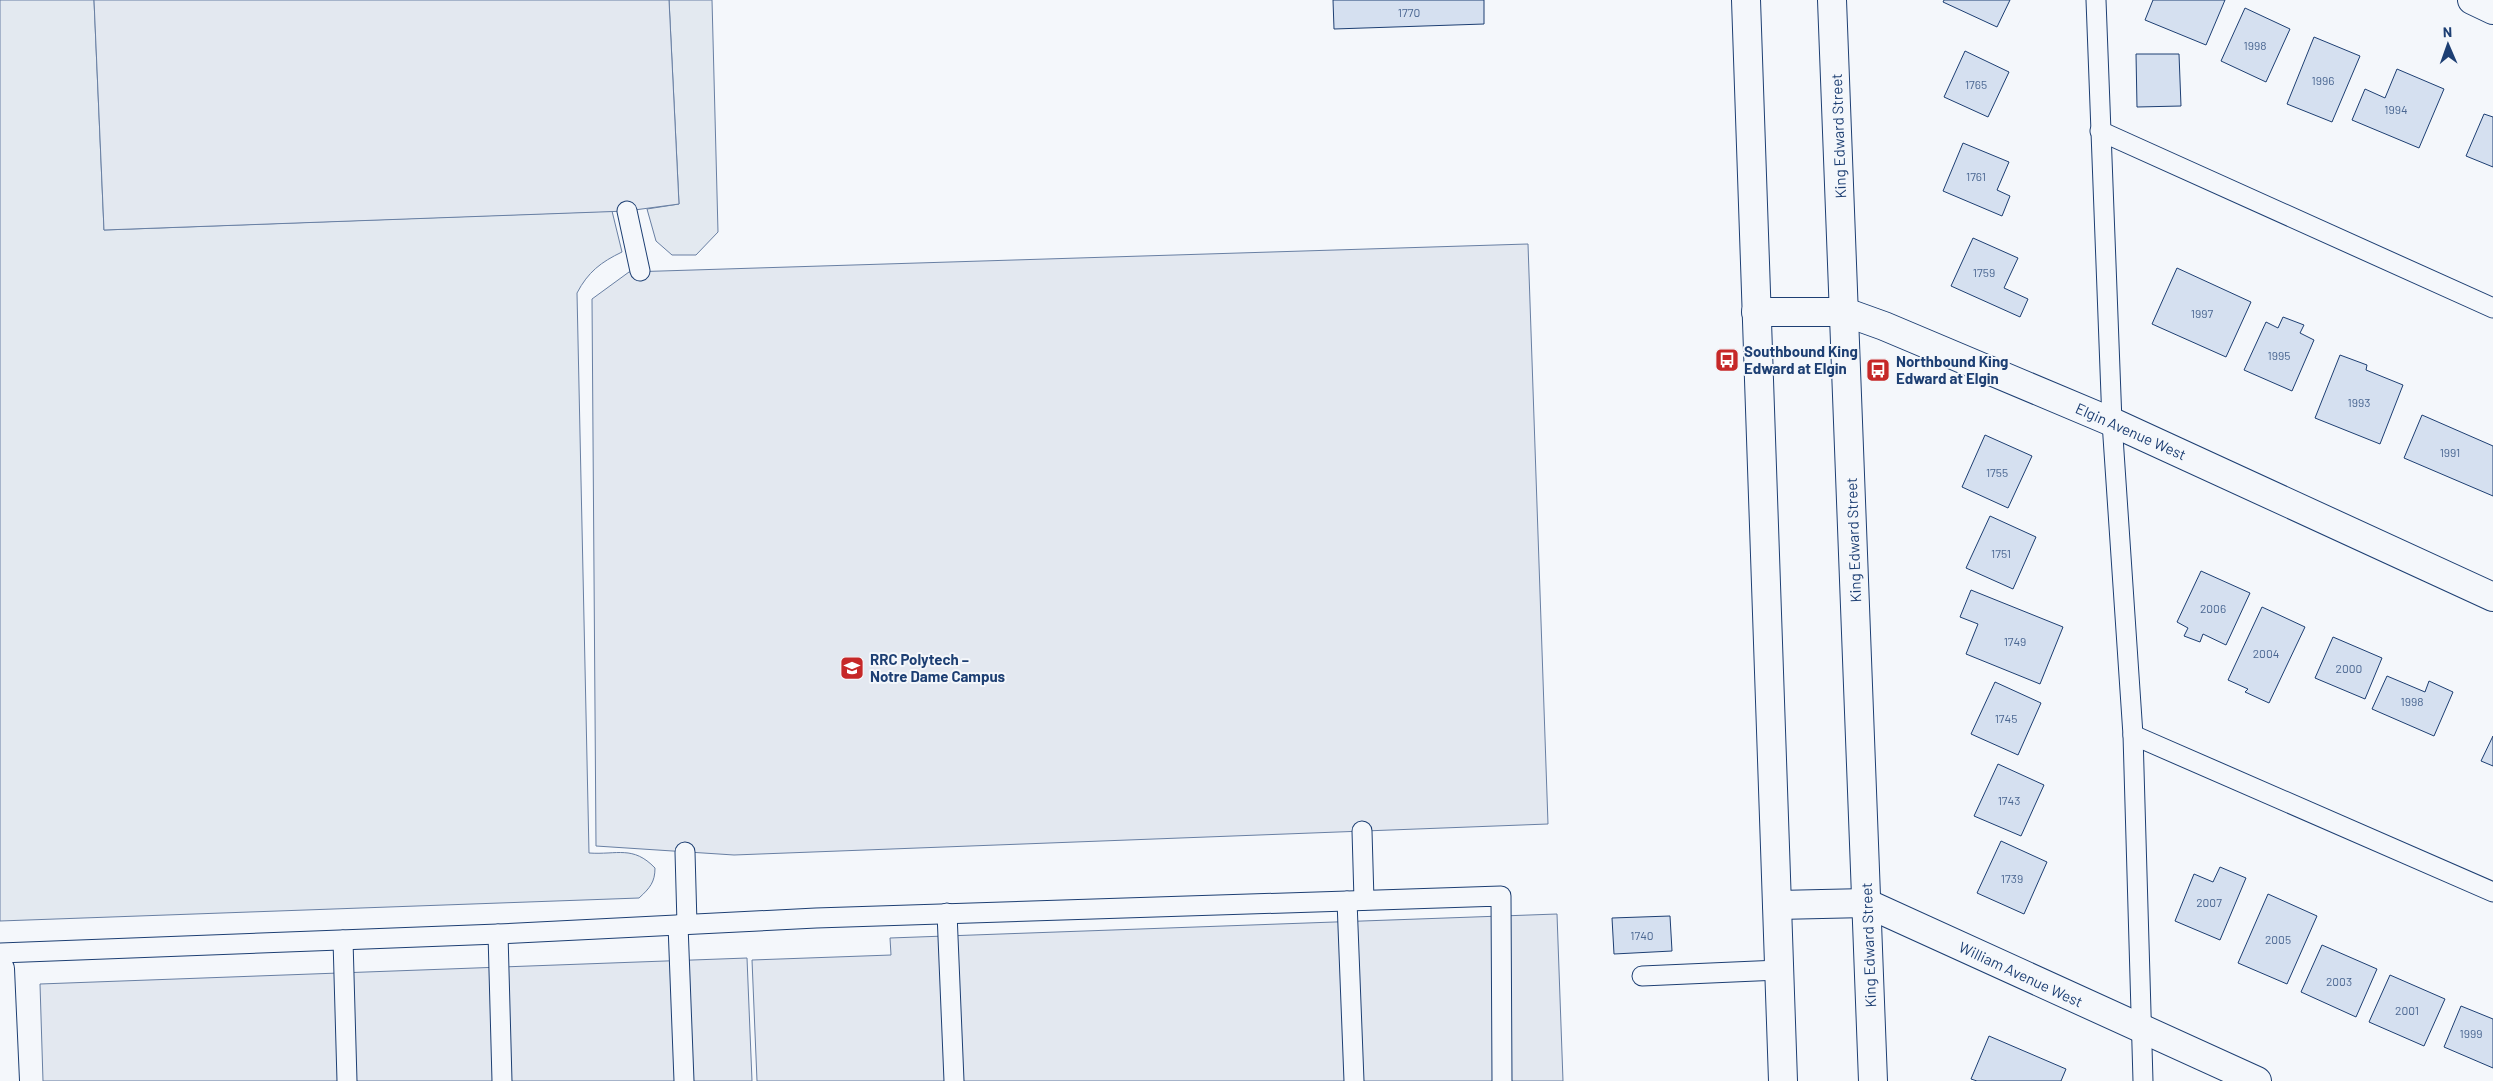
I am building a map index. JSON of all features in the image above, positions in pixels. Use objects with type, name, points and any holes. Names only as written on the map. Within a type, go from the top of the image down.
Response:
[{"type":"main road","points":[[1746,0],[1783,1081]]},
{"type":"main road","name":"King Edward Street","points":[[1832,0],[1873,1081]]},
{"type":"main road","points":[[2472,0],[2493,10]]},
{"type":"main road","name":"Elgin Avenue West","points":[[1756,312],[1845,312],[2112,422],[2493,597]]},
{"type":"main road","name":"William Avenue West","points":[[1777,905],[1866,903],[2257,1081]]},
{"type":"main road","points":[[0,968],[5,1081]]},
{"type":"lane","points":[[2096,0],[2112,422],[2133,735],[2143,1081]]},
{"type":"lane","points":[[2100,130],[2493,308]]},
{"type":"lane","points":[[627,210],[640,271]]},
{"type":"lane","points":[[2133,735],[2493,892]]},
{"type":"lane","points":[[1354,1081],[1355,900],[1362,832]]},
{"type":"lane","points":[[684,1081],[683,924],[685,852]]},
{"type":"lane","points":[[0,952],[498,934],[947,913],[1500,896],[1502,1081]]},
{"type":"lane","points":[[947,913],[954,1081]]},
{"type":"lane","points":[[498,934],[502,1081]]},
{"type":"lane","points":[[343,940],[347,1081]]},
{"type":"lane","points":[[1642,976],[1779,970]]},
{"type":"shaded area","points":[[0,0],[94,0],[104,230],[612,211],[622,252],[596,268],[577,293],[589,853],[632,854],[639,856],[655,868],[651,884],[639,898],[0,921]]},
{"type":"shaded area","points":[[94,0],[669,0],[679,204],[627,211],[104,230]]},
{"type":"shaded area","points":[[669,0],[712,0],[718,232],[696,255],[672,255],[656,241],[647,209],[679,204]]},
{"type":"shaded area","points":[[1528,244],[1548,824],[734,855],[596,846],[592,299],[629,272]]},
{"type":"shaded area","points":[[1557,914],[1563,1081],[757,1081],[752,960],[891,955],[890,938]]},
{"type":"shaded area","points":[[747,958],[752,1081],[43,1081],[40,984]]},
{"type":"building","points":[[1333,0],[1484,0],[1484,24],[1334,29]]},
{"type":"building","points":[[1944,0],[2010,0],[1997,27],[1943,2]]},
{"type":"building","points":[[2153,0],[2225,0],[2206,45],[2145,20]]},
{"type":"building","points":[[2245,8],[2290,29],[2266,82],[2221,61]]},
{"type":"building","points":[[2314,37],[2360,56],[2332,122],[2287,104]]},
{"type":"building","points":[[1965,51],[2009,72],[1988,117],[1944,97]]},
{"type":"building","points":[[2136,54],[2179,54],[2181,106],[2137,107]]},
{"type":"building","points":[[2397,69],[2444,89],[2419,148],[2352,120],[2365,89],[2385,98]]},
{"type":"building","points":[[2484,114],[2493,117],[2493,167],[2466,156]]},
{"type":"building","points":[[1963,143],[2009,162],[1997,190],[2010,196],[2002,216],[1943,191]]},
{"type":"building","points":[[1973,238],[2018,258],[2004,288],[2028,299],[2020,317],[1951,286]]},
{"type":"building","points":[[2177,268],[2251,302],[2226,357],[2152,324]]},
{"type":"building","points":[[2283,317],[2304,325],[2300,333],[2314,340],[2292,391],[2244,370],[2266,322],[2278,328]]},
{"type":"building","points":[[2340,355],[2367,365],[2366,370],[2403,385],[2380,444],[2315,418]]},
{"type":"building","points":[[2422,415],[2493,446],[2493,496],[2404,458]]},
{"type":"building","points":[[1985,435],[2032,456],[2008,508],[1962,487]]},
{"type":"building","points":[[1990,516],[2036,537],[2013,589],[1966,568]]},
{"type":"building","points":[[2201,571],[2250,593],[2226,645],[2203,634],[2200,642],[2184,636],[2188,628],[2177,622]]},
{"type":"building","points":[[1971,590],[2063,627],[2040,684],[1966,654],[1978,624],[1960,617]]},
{"type":"building","points":[[2262,607],[2305,627],[2269,703],[2245,692],[2248,689],[2228,680]]},
{"type":"building","points":[[2333,637],[2382,658],[2365,699],[2315,678]]},
{"type":"building","points":[[2387,676],[2425,692],[2429,681],[2453,692],[2434,736],[2372,709]]},
{"type":"building","points":[[1995,682],[2041,703],[2018,755],[1971,734]]},
{"type":"building","points":[[2493,736],[2493,766],[2481,761]]},
{"type":"building","points":[[1998,764],[2044,785],[2021,836],[1974,816]]},
{"type":"building","points":[[2001,841],[2047,862],[2024,914],[1977,893]]},
{"type":"building","points":[[2220,867],[2246,878],[2220,940],[2175,921],[2194,874],[2213,882]]},
{"type":"building","points":[[2268,894],[2317,916],[2287,984],[2238,963]]},
{"type":"building","points":[[1670,916],[1672,951],[1614,954],[1612,918]]},
{"type":"building","points":[[2322,945],[2377,969],[2356,1017],[2301,992]]},
{"type":"building","points":[[2390,975],[2445,999],[2424,1046],[2369,1022]]},
{"type":"building","points":[[2461,1006],[2493,1019],[2493,1068],[2444,1047]]},
{"type":"building","points":[[1989,1036],[2066,1069],[2061,1081],[1977,1081],[1971,1079]]},
{"type":"place","name":"Southbound King Edward at Elgin","points":[[1727,360]]},
{"type":"place","name":"Northbound King Edward at Elgin","points":[[1878,370]]},
{"type":"place","name":"RRC Polytech – Notre Dame Campus","points":[[852,668]]}]
